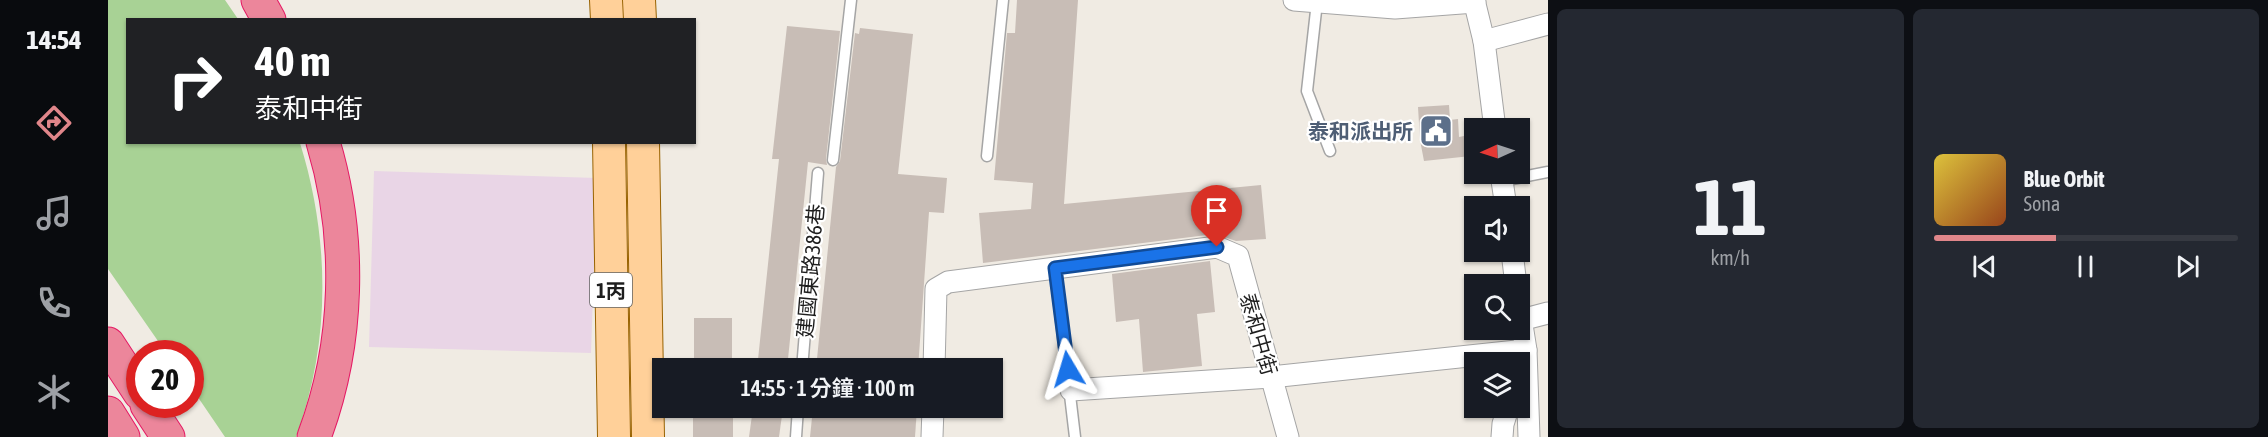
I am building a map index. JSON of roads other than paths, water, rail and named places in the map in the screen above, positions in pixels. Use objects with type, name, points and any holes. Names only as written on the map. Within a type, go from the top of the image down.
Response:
[{"type":"highway","points":[[258,0],[268,18]]},
{"type":"highway","points":[[314,437],[334,370],[342,303],[342,232],[323,144]]},
{"type":"highway","points":[[108,344],[126,372]]},
{"type":"highway","points":[[108,413],[123,437]]},
{"type":"highway","points":[[156,418],[168,437]]},
{"type":"main road","points":[[606,0],[607,18]]},
{"type":"main road","points":[[639,0],[640,18]]},
{"type":"main road","name":"1丙","points":[[609,144],[614,437]]},
{"type":"main road","name":"1丙","points":[[643,144],[648,437]]},
{"type":"street","points":[[1294,0],[1395,8],[1474,1],[1484,41],[1494,118]]},
{"type":"street","points":[[1484,41],[1548,24]]},
{"type":"street","name":"泰和中街","points":[[934,358],[936,289],[948,282],[1217,247],[1238,256],[1288,437]]},
{"type":"street","points":[[1530,315],[1548,313]]},
{"type":"street","points":[[1524,340],[1529,437]]},
{"type":"street","points":[[1071,390],[1271,377],[1526,350]]},
{"type":"street","points":[[932,437],[933,418]]},
{"type":"street","points":[[1502,437],[1505,418]]},
{"type":"lane","points":[[833,160],[851,0]]},
{"type":"lane","points":[[987,156],[1003,0]]},
{"type":"lane","points":[[1317,2],[1308,91],[1330,151]]},
{"type":"lane","points":[[1530,174],[1548,172]]},
{"type":"lane","name":"建國東路386巷","points":[[803,358],[818,173]]},
{"type":"lane","points":[[1055,268],[1075,437]]},
{"type":"lane","points":[[796,437],[797,418]]},
{"type":"place","name":"泰和派出所","points":[[1436,131]]}]
